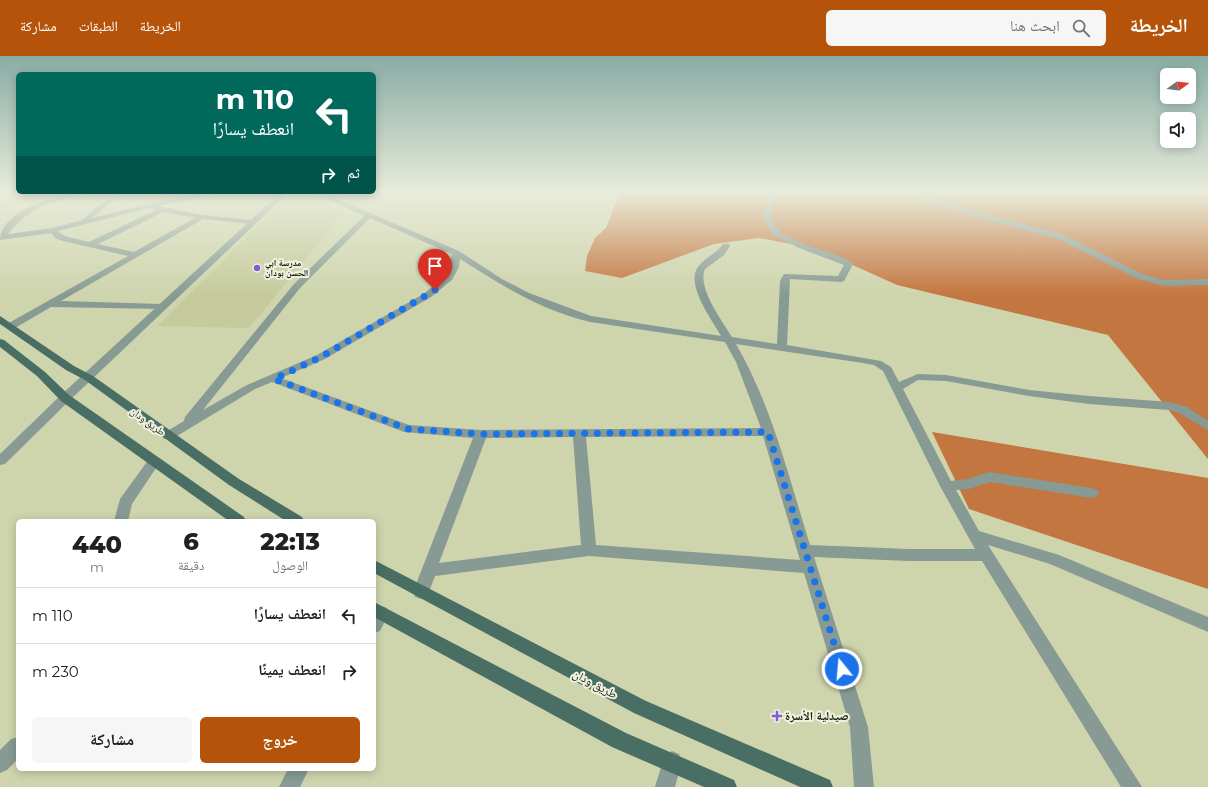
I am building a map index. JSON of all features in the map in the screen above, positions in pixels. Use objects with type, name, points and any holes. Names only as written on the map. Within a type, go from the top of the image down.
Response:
[{"type":"main road","name":"طريق ودان","points":[[0,319],[70,368],[88,378],[234,482],[294,519]]},
{"type":"main road","points":[[2,346],[41,374],[65,398],[236,519]]},
{"type":"main road","name":"طريق ودان","points":[[376,567],[640,707],[823,787]]},
{"type":"main road","points":[[376,616],[619,740],[672,761],[728,787]]},
{"type":"street","points":[[1,238],[8,227]]},
{"type":"street","points":[[1,238],[65,227]]},
{"type":"street","points":[[89,245],[126,227]]},
{"type":"street","points":[[11,326],[184,227]]},
{"type":"street","points":[[0,461],[247,227]]},
{"type":"street","points":[[184,426],[297,286],[357,227]]},
{"type":"street","points":[[397,227],[473,262],[504,284],[555,308],[590,319],[730,341],[782,347],[877,363],[887,369],[974,535],[1132,787]]},
{"type":"street","points":[[773,227],[775,232],[802,246],[849,264],[841,279],[787,276],[784,281],[782,347]]},
{"type":"street","points":[[1024,227],[1059,236],[1139,276],[1151,280],[1164,283],[1208,282]]},
{"type":"street","points":[[53,230],[58,236],[89,245],[135,255]]},
{"type":"street","points":[[726,246],[723,252],[704,265],[698,273],[698,281],[701,292],[741,362],[768,432],[811,567],[859,727],[864,787]]},
{"type":"street","points":[[168,436],[251,388],[321,357],[428,296],[442,285],[454,272],[456,253]]},
{"type":"street","points":[[49,304],[162,307]]},
{"type":"street","points":[[896,388],[911,379],[918,377],[946,378],[1029,393],[1082,400],[1170,406],[1183,410],[1208,426]]},
{"type":"street","points":[[274,379],[408,429],[481,434],[768,432]]},
{"type":"street","points":[[579,433],[589,550]]},
{"type":"street","points":[[421,592],[481,434]]},
{"type":"street","points":[[121,519],[125,504],[154,462]]},
{"type":"street","points":[[947,486],[969,484],[989,477],[1092,493]]},
{"type":"street","points":[[974,535],[1054,559],[1208,625]]},
{"type":"street","points":[[429,570],[589,550],[811,567]]},
{"type":"street","points":[[805,551],[909,555],[987,555]]},
{"type":"street","points":[[0,763],[16,748]]},
{"type":"street","points":[[665,787],[672,761]]},
{"type":"street","points":[[289,787],[298,771]]},
{"type":"shaded area","name":"مدرسة ابي الحسن بودان","points":[[257,227],[332,227],[249,328],[157,326]]},
{"type":"shaded area","points":[[1208,227],[1208,459],[1108,335],[897,285],[817,249],[759,238],[714,244],[622,278],[585,271],[587,256],[595,238],[606,228]]},
{"type":"shaded area","points":[[932,432],[1208,478],[1208,589],[969,509]]},
{"type":"place","name":"مدرسة ابي الحسن بودان","points":[[257,268]]},
{"type":"place","name":"صيدلية الأسرة","points":[[777,716]]},
{"type":"route","points":[[435,290],[428,296],[321,357],[274,379],[408,429],[481,434],[768,432],[842,669]]}]
